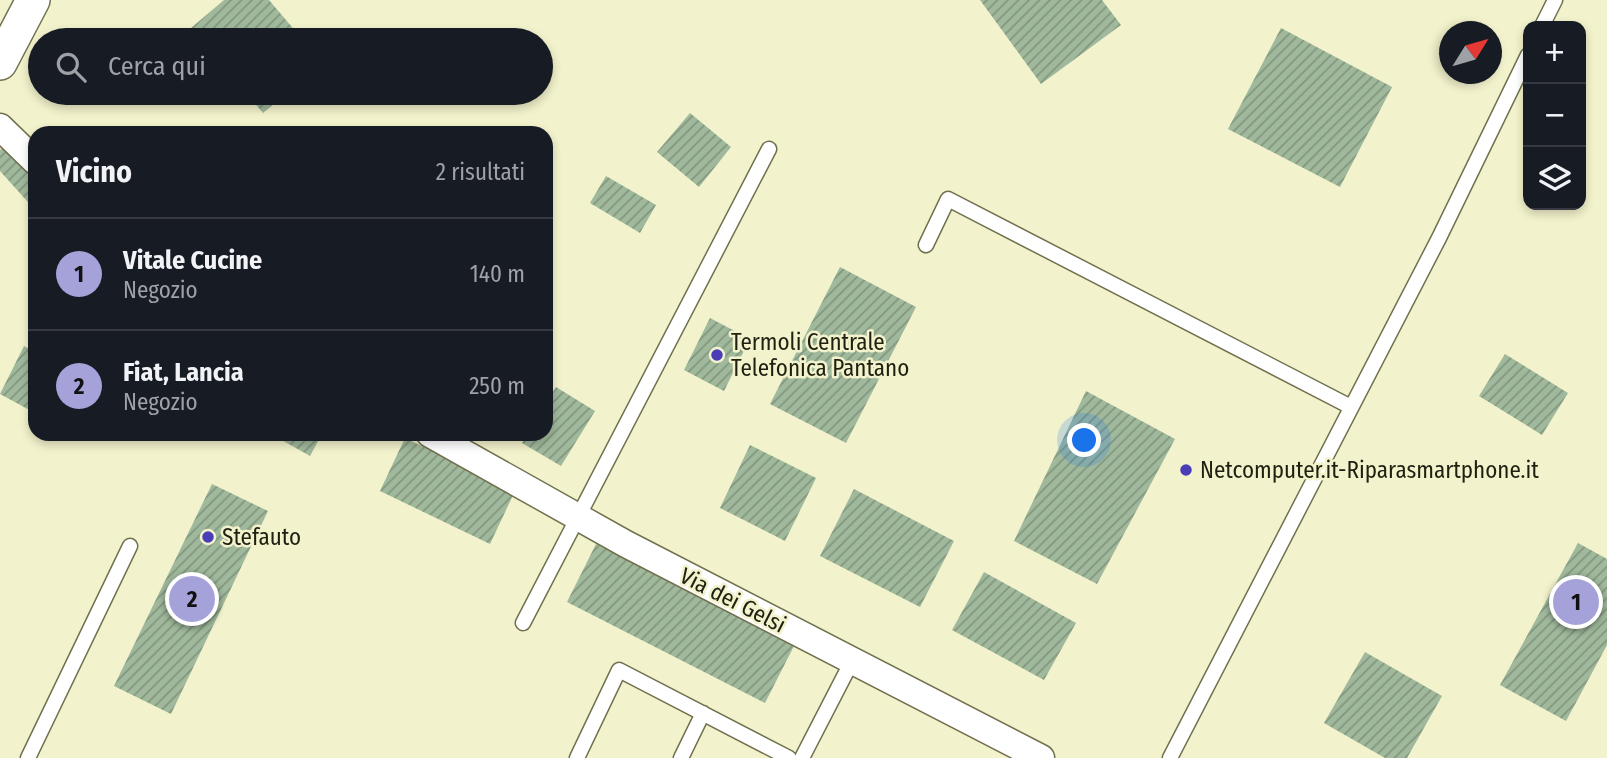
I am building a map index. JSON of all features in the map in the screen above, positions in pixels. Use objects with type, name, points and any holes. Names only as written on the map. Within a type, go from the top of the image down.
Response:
[{"type":"street","points":[[0,63],[33,0]]},
{"type":"street","points":[[0,127],[28,153]]},
{"type":"street","name":"Via dei Gelsi","points":[[442,441],[578,517],[1041,758]]},
{"type":"lane","points":[[1544,21],[1555,0]]},
{"type":"lane","points":[[1170,758],[1445,226],[1523,65]]},
{"type":"lane","points":[[523,623],[769,149]]},
{"type":"lane","points":[[926,245],[948,199],[1351,407]]},
{"type":"lane","points":[[28,758],[130,546]]},
{"type":"lane","points":[[802,758],[852,661]]},
{"type":"lane","points":[[578,758],[620,670],[789,758]]},
{"type":"lane","points":[[681,758],[703,713]]},
{"type":"building","points":[[224,0],[269,0],[293,28],[191,28]]},
{"type":"building","points":[[980,0],[1102,0],[1121,25],[1041,84]]},
{"type":"building","points":[[1281,28],[1392,87],[1340,187],[1228,129]]},
{"type":"building","points":[[256,105],[273,105],[263,113]]},
{"type":"building","points":[[690,113],[731,147],[699,187],[657,152]]},
{"type":"building","points":[[4,147],[28,173],[28,202],[0,171],[0,150]]},
{"type":"building","points":[[606,176],[656,205],[640,233],[590,203]]},
{"type":"building","points":[[840,267],[916,307],[846,443],[770,404]]},
{"type":"building","name":"Termoli Centrale Telefonica Pantano","points":[[710,318],[750,339],[724,391],[684,370]]},
{"type":"building","points":[[24,346],[28,348],[28,409],[0,394]]},
{"type":"building","points":[[1505,354],[1568,393],[1542,435],[1479,396]]},
{"type":"building","points":[[556,387],[595,411],[561,466],[522,443],[553,441],[553,392]]},
{"type":"building","points":[[1086,391],[1175,439],[1097,584],[1014,541]]},
{"type":"building","points":[[283,441],[318,441],[310,456]]},
{"type":"building","points":[[404,441],[411,441],[515,491],[490,544],[380,491]]},
{"type":"building","points":[[750,445],[816,478],[785,541],[720,508]]},
{"type":"building","points":[[212,484],[268,511],[171,714],[114,686]]},
{"type":"building","points":[[854,489],[954,541],[920,607],[820,556]]},
{"type":"building","points":[[1578,543],[1607,559],[1607,645],[1566,721],[1500,685]]},
{"type":"building","points":[[596,544],[794,646],[765,703],[567,602]]},
{"type":"building","points":[[984,572],[1076,623],[1044,680],[952,630]]},
{"type":"building","points":[[1365,652],[1442,696],[1407,758],[1385,758],[1324,723]]},
{"type":"place","name":"Termoli Centrale Telefonica Pantano","points":[[717,355]]},
{"type":"place","name":"Netcomputer.it-Riparasmartphone.it","points":[[1186,470]]},
{"type":"place","name":"Stefauto","points":[[208,537]]},
{"type":"place","name":"Fiat, Lancia","points":[[192,599]]},
{"type":"place","name":"Vitale Cucine","points":[[1576,602]]}]
